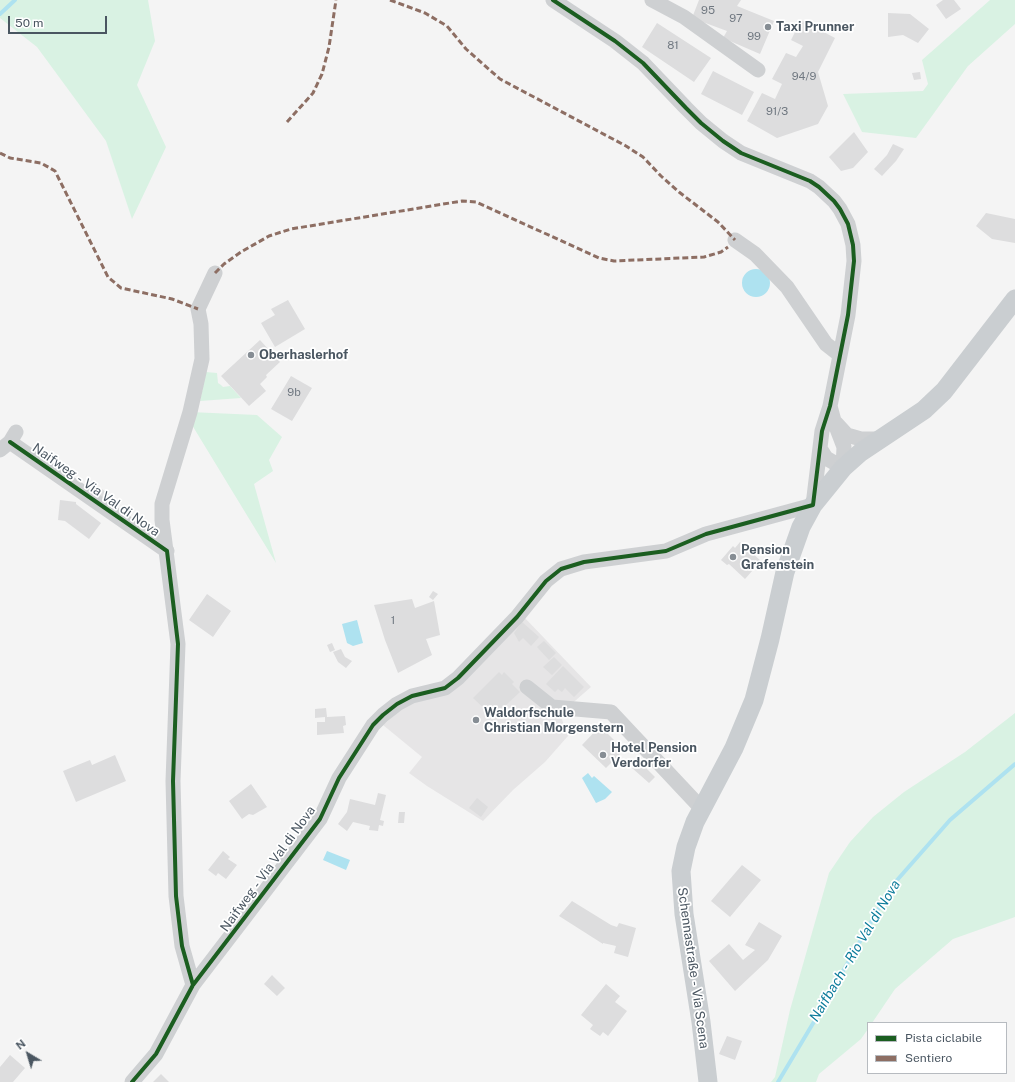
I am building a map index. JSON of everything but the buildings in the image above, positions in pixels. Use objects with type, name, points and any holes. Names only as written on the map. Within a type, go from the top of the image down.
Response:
[{"type":"main road","points":[[843,468],[861,452],[924,410],[944,391],[1015,298]]},
{"type":"main road","name":"Schennastraße - Via Scena","points":[[708,1082],[701,1022],[684,914],[681,871],[686,847],[695,822],[734,748],[754,700],[785,572],[801,527],[813,505],[843,468]]},
{"type":"street","points":[[652,0],[684,17],[758,70]]},
{"type":"street","name":"Schennastraße - Via Scena","points":[[562,2],[615,41],[643,64],[701,123],[723,141],[741,153],[810,181],[828,194],[840,209],[848,224],[851,234],[854,261],[848,315],[830,406],[822,431],[821,450],[815,482],[813,505]]},
{"type":"street","points":[[735,240],[755,254],[787,287],[826,344],[840,355]]},
{"type":"street","points":[[167,551],[162,520],[162,504],[190,412],[202,359],[201,324],[198,309],[215,273]]},
{"type":"street","name":"Schennastraße - Via Scena","points":[[830,406],[844,447],[843,468]]},
{"type":"street","name":"Schennastraße - Via Scena","points":[[834,421],[847,436],[861,439],[881,439]]},
{"type":"street","name":"Naifweg - Via Val di Nova","points":[[9,441],[167,551],[178,644],[173,781],[176,896],[182,946],[194,985]]},
{"type":"street","points":[[821,450],[826,458],[843,468]]},
{"type":"street","name":"Naifweg - Via Val di Nova","points":[[132,1082],[156,1054],[194,985],[320,819],[339,778],[373,725],[383,715],[397,704],[412,696],[445,688],[458,678],[517,617],[546,581],[561,569],[584,562],[666,551],[706,534],[813,505]]},
{"type":"street","points":[[527,687],[552,707],[611,712],[702,809]]},
{"type":"shaded area","name":"Waldorfschule Christian Morgenstern","points":[[524,617],[591,687],[560,714],[568,736],[545,762],[513,790],[483,821],[409,773],[422,757],[383,725],[406,705],[432,697]]},
{"type":"green space","points":[[0,0],[148,0],[155,41],[137,85],[166,147],[132,219],[106,141],[37,47],[0,18]]},
{"type":"green space","points":[[990,0],[1015,0],[1015,24],[968,66],[916,138],[862,132],[843,94],[923,91],[928,84],[922,60]]},
{"type":"green space","points":[[206,372],[217,373],[218,383],[223,387],[230,386],[241,398],[200,401]]},
{"type":"green space","points":[[190,412],[257,415],[282,437],[269,460],[273,471],[254,484],[276,563],[192,425]]},
{"type":"green space","points":[[1015,713],[1015,917],[953,939],[895,989],[873,1022],[867,1022],[867,1030],[861,1039],[819,1074],[816,1082],[771,1082],[775,1077],[790,1010],[829,873],[850,842],[873,817],[904,792],[965,752]]},
{"type":"water","points":[[756,269],[766,273],[770,283],[766,293],[756,297],[746,293],[742,283],[746,273]]},
{"type":"water","points":[[357,620],[363,643],[353,646],[347,643],[342,624]]},
{"type":"water","points":[[588,773],[592,778],[594,776],[612,792],[605,799],[596,803],[582,778]]},
{"type":"water","points":[[327,851],[350,860],[346,870],[323,860]]},
{"type":"waterway","points":[[0,14],[15,0]]},
{"type":"waterway","name":"Naifbach - Rio Val di Nova","points":[[778,1082],[891,887],[950,820],[1015,764]]},
{"type":"marked path","points":[[287,122],[313,93],[322,74],[329,47],[336,0]]},
{"type":"marked path","points":[[390,0],[425,13],[447,26],[466,49],[500,79],[626,146],[643,157],[661,176],[718,222],[735,240]]},
{"type":"marked path","points":[[0,153],[10,158],[41,163],[55,171],[108,277],[121,288],[172,299],[198,309]]},
{"type":"marked path","points":[[215,273],[224,264],[241,252],[269,236],[291,229],[462,201],[476,202],[599,258],[614,261],[704,257],[721,252],[728,247]]},
{"type":"cycle path","points":[[132,1082],[156,1054],[193,985],[320,819],[339,778],[373,725],[383,715],[397,704],[412,696],[445,688],[458,678],[517,617],[546,581],[561,569],[584,562],[666,551],[706,534],[813,505],[822,431],[830,406],[848,315],[854,261],[853,245],[848,224],[834,201],[819,187],[810,181],[741,153],[723,141],[701,123],[643,63],[615,41],[553,0]]},
{"type":"cycle path","points":[[10,442],[167,551],[178,644],[173,781],[176,896],[182,946],[193,985]]},
{"type":"place","name":"Taxi Prunner","points":[[768,27]]},
{"type":"place","name":"Oberhaslerhof","points":[[251,355]]},
{"type":"place","name":"Pension Grafenstein","points":[[733,557]]},
{"type":"place","name":"Waldorfschule Christian Morgenstern","points":[[476,720]]},
{"type":"place","name":"Hotel Pension Verdorfer","points":[[603,755]]}]
